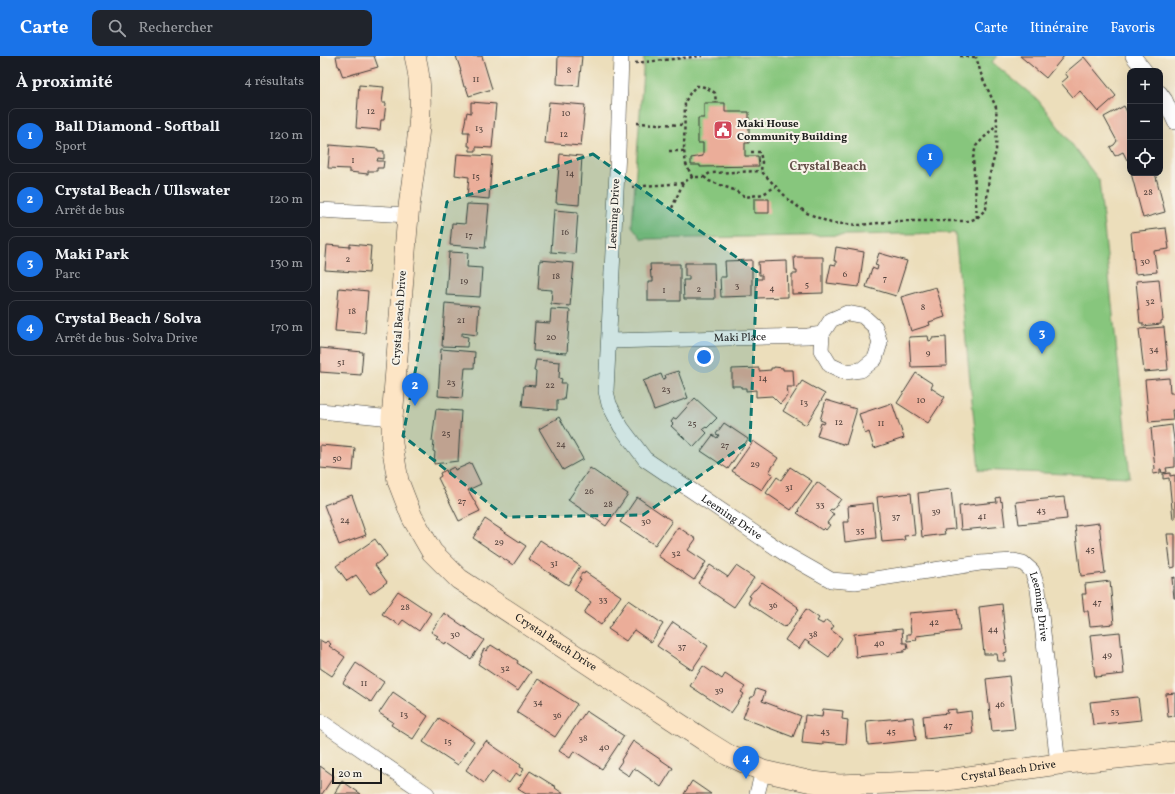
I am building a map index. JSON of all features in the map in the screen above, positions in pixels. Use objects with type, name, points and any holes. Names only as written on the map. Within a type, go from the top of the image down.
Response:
[{"type":"street","name":"Crystal Beach Drive","points":[[415,56],[419,86],[419,122],[408,215],[392,418],[392,444],[398,481],[412,517],[432,552],[459,579],[710,744],[728,755],[763,771],[812,782],[839,785],[941,787],[1058,764],[1175,752]]},
{"type":"street","points":[[1133,56],[1143,68]]},
{"type":"street","name":"Leeming Drive","points":[[621,60],[606,391],[609,404],[621,427],[645,459],[787,555],[831,580],[855,582],[980,563],[1014,561],[1023,563],[1032,571],[1040,598],[1058,764]]},
{"type":"street","points":[[1163,97],[1175,122]]},
{"type":"street","points":[[320,210],[408,215]]},
{"type":"street","name":"Maki Place","points":[[609,341],[808,336],[822,334]]},
{"type":"street","points":[[320,411],[392,418]]},
{"type":"street","points":[[320,721],[427,794]]},
{"type":"street","points":[[757,794],[763,771]]},
{"type":"path","points":[[621,60],[702,56]]},
{"type":"path","points":[[751,152],[760,152],[762,171],[775,187],[790,201],[807,213],[831,223],[860,224],[896,221],[969,221],[977,218],[986,209],[989,177],[996,151],[996,107],[982,77],[977,56],[960,56]]},
{"type":"path","points":[[692,178],[686,164],[684,151],[685,102],[696,86],[708,88],[714,93],[716,103]]},
{"type":"path","points":[[637,123],[684,126]]},
{"type":"path","points":[[977,218],[973,158],[976,146],[997,123]]},
{"type":"path","points":[[669,151],[684,151]]},
{"type":"path","points":[[632,187],[683,183],[692,178],[704,177],[710,173],[762,171]]},
{"type":"path","points":[[704,177],[709,181],[734,190],[746,197],[763,194],[775,187]]},
{"type":"path","points":[[672,208],[683,183]]},
{"type":"highlighted area","points":[[593,154],[757,272],[750,441],[643,515],[506,517],[403,436],[447,202]]},
{"type":"green space","points":[[644,56],[997,56],[992,62],[1038,100],[1099,180],[1130,477],[979,470],[955,233],[642,239],[632,226]]},
{"type":"building","points":[[336,56],[374,56],[378,67],[343,77],[338,66]]},
{"type":"building","points":[[456,56],[482,56],[492,89],[469,96],[466,87],[464,87]]},
{"type":"building","points":[[558,56],[582,56],[579,86],[557,84]]},
{"type":"building","points":[[1020,56],[1064,56],[1046,78]]},
{"type":"building","points":[[1084,57],[1116,96],[1098,112],[1080,91],[1073,97],[1061,83],[1068,77],[1065,73]]},
{"type":"building","points":[[359,85],[384,87],[382,103],[386,103],[384,120],[381,120],[380,130],[356,128]]},
{"type":"building","points":[[471,102],[496,104],[492,148],[476,147],[476,151],[470,151],[470,146],[468,146],[469,132],[463,132],[467,112],[471,113]]},
{"type":"building","points":[[549,102],[585,105],[581,146],[545,143]]},
{"type":"building","name":"Maki House Community Building","points":[[704,103],[725,103],[725,112],[749,112],[749,143],[745,143],[745,156],[758,156],[759,166],[700,167],[700,165],[691,165],[691,158],[703,156],[703,143],[698,143],[698,118],[704,118]]},
{"type":"building","points":[[1124,106],[1127,112],[1127,160],[1123,152],[1115,156],[1110,147],[1117,141],[1104,117]]},
{"type":"building","points":[[330,145],[378,149],[378,151],[384,151],[384,159],[378,158],[377,161],[384,161],[383,168],[377,168],[377,171],[368,171],[368,174],[349,172],[349,169],[328,168]]},
{"type":"building","points":[[457,154],[492,156],[489,199],[467,197],[469,177],[455,175]]},
{"type":"building","points":[[560,154],[582,156],[579,205],[556,203]]},
{"type":"building","points":[[1132,176],[1156,176],[1165,212],[1143,218]]},
{"type":"building","points":[[754,199],[769,199],[769,213],[754,213]]},
{"type":"building","points":[[467,204],[489,205],[485,248],[450,245],[452,223],[465,224]]},
{"type":"building","points":[[554,210],[578,212],[575,254],[551,252]]},
{"type":"building","points":[[1166,228],[1169,249],[1154,251],[1157,272],[1135,274],[1131,232]]},
{"type":"building","points":[[350,244],[371,246],[369,273],[325,270],[327,245],[350,247]]},
{"type":"building","points":[[836,247],[864,252],[859,287],[827,283],[831,264],[836,265],[836,261],[834,261]]},
{"type":"building","points":[[449,252],[468,253],[467,267],[482,268],[480,297],[446,295]]},
{"type":"building","points":[[879,253],[907,261],[896,296],[866,287],[872,268],[877,270],[878,266],[875,265]]},
{"type":"building","points":[[794,257],[823,257],[823,293],[792,294],[792,274],[797,274],[797,271],[795,271]]},
{"type":"building","points":[[540,260],[574,263],[570,306],[551,304],[552,290],[538,289]]},
{"type":"building","points":[[752,260],[752,296],[721,297],[720,277],[726,277],[725,261]]},
{"type":"building","points":[[787,261],[788,297],[756,298],[756,279],[762,279],[762,275],[759,275],[758,262]]},
{"type":"building","points":[[685,263],[714,263],[715,299],[684,299],[683,280],[689,280],[689,276],[685,276]]},
{"type":"building","points":[[650,264],[680,264],[680,301],[648,301],[648,282],[653,282],[653,278],[651,278]]},
{"type":"building","points":[[1159,279],[1163,320],[1161,321],[1161,324],[1143,326],[1143,323],[1140,323],[1136,281]]},
{"type":"building","points":[[936,287],[945,317],[929,322],[930,325],[911,331],[901,297]]},
{"type":"building","points":[[339,288],[368,291],[365,333],[335,331]]},
{"type":"building","points":[[445,303],[479,306],[477,335],[462,333],[462,336],[468,337],[467,347],[442,346]]},
{"type":"building","points":[[551,309],[570,310],[567,353],[533,351],[535,322],[550,323]]},
{"type":"building","points":[[1164,327],[1168,370],[1144,372],[1139,329]]},
{"type":"building","points":[[928,336],[929,341],[932,340],[932,338],[946,337],[947,366],[911,367],[909,337]]},
{"type":"building","points":[[320,348],[363,352],[361,375],[320,372]]},
{"type":"building","points":[[441,349],[475,352],[474,368],[465,368],[462,398],[438,396]]},
{"type":"building","points":[[536,360],[560,362],[559,378],[562,379],[561,383],[566,383],[564,400],[557,400],[557,410],[522,407],[524,385],[535,386],[536,371],[534,371]]},
{"type":"building","points":[[759,368],[759,371],[771,370],[771,368],[783,368],[783,370],[793,370],[794,387],[787,387],[788,395],[780,404],[772,396],[756,397],[756,390],[746,391],[746,388],[741,388],[741,386],[732,386],[732,369]]},
{"type":"building","points":[[678,371],[688,398],[654,410],[643,381],[661,374],[663,379],[666,378],[665,375]]},
{"type":"building","points":[[916,373],[933,384],[931,388],[945,397],[928,423],[897,403]]},
{"type":"building","points":[[1169,378],[1170,393],[1174,393],[1175,399],[1175,410],[1172,410],[1173,420],[1149,422],[1145,380]]},
{"type":"building","points":[[802,381],[825,394],[806,425],[783,411]]},
{"type":"building","points":[[695,398],[717,418],[707,428],[706,427],[703,429],[707,433],[694,447],[671,426],[673,424],[671,422],[674,418],[676,419]]},
{"type":"building","points":[[826,400],[856,409],[846,445],[817,436],[821,423],[824,424],[825,422],[820,420]]},
{"type":"building","points":[[892,403],[904,438],[874,448],[869,432],[865,434],[859,414]]},
{"type":"building","points":[[436,409],[461,411],[458,461],[434,464],[435,452],[433,451],[434,441],[432,441]]},
{"type":"building","points":[[559,417],[583,459],[563,470],[539,429]]},
{"type":"building","points":[[724,423],[748,439],[728,469],[701,451],[713,435],[717,438],[719,435],[716,434]]},
{"type":"building","points":[[1172,425],[1175,447],[1175,467],[1166,468],[1167,472],[1162,473],[1160,469],[1160,473],[1153,474],[1153,470],[1155,469],[1151,428]]},
{"type":"building","points":[[753,441],[778,458],[769,472],[773,474],[762,490],[732,471]]},
{"type":"building","points":[[320,445],[355,448],[353,471],[320,468]]},
{"type":"building","points":[[471,463],[481,484],[468,490],[480,511],[459,521],[438,478],[441,476],[440,473],[446,470],[447,473],[449,473],[448,470],[454,467],[455,470]]},
{"type":"building","points":[[790,467],[812,481],[791,510],[766,493],[777,477],[781,480]]},
{"type":"building","points":[[590,468],[628,494],[606,526],[568,500]]},
{"type":"building","points":[[1170,473],[1170,476],[1175,475],[1175,519],[1173,519],[1169,478],[1163,479],[1163,474]]},
{"type":"building","points":[[817,482],[841,499],[833,510],[831,509],[829,511],[834,514],[827,523],[830,525],[826,530],[824,528],[822,530],[797,513]]},
{"type":"building","points":[[951,489],[955,529],[944,530],[945,534],[922,537],[918,493]]},
{"type":"building","points":[[911,493],[915,535],[904,536],[905,540],[882,542],[877,497]]},
{"type":"building","points":[[352,495],[366,535],[339,545],[324,505]]},
{"type":"building","points":[[637,497],[672,521],[655,545],[620,522]]},
{"type":"building","points":[[1000,497],[1001,502],[1002,501],[1005,526],[961,530],[959,506],[997,502],[996,498]]},
{"type":"building","points":[[1064,497],[1067,519],[1019,524],[1016,502]]},
{"type":"building","points":[[873,503],[876,538],[845,542],[843,522],[849,522],[848,506]]},
{"type":"building","points":[[485,519],[526,546],[513,565],[473,538]]},
{"type":"building","points":[[1099,523],[1105,573],[1081,576],[1075,526]]},
{"type":"building","points":[[678,527],[696,539],[688,550],[706,562],[694,580],[658,556]]},
{"type":"building","points":[[1167,534],[1175,534],[1175,567],[1171,568]]},
{"type":"building","points":[[375,539],[387,556],[375,565],[387,582],[370,594],[356,575],[347,581],[336,566]]},
{"type":"building","points":[[540,540],[580,566],[568,585],[528,559]]},
{"type":"building","points":[[710,565],[728,577],[736,566],[754,578],[734,607],[698,583]]},
{"type":"building","points":[[585,572],[621,596],[601,625],[584,613],[591,602],[574,590],[581,579],[579,578],[582,573],[584,574]]},
{"type":"building","points":[[1175,577],[1175,598],[1174,598],[1172,578]]},
{"type":"building","points":[[1110,581],[1114,624],[1090,626],[1088,611],[1084,611],[1082,594],[1086,594],[1085,584]]},
{"type":"building","points":[[762,582],[798,607],[797,608],[799,609],[786,627],[748,603],[751,597],[749,596]]},
{"type":"building","points":[[398,591],[431,613],[419,631],[403,620],[399,625],[382,614]]},
{"type":"building","points":[[628,600],[663,624],[651,642],[634,630],[626,641],[608,629]]},
{"type":"building","points":[[1002,604],[1007,652],[1004,653],[1005,661],[998,661],[997,654],[984,654],[979,607]]},
{"type":"building","points":[[806,609],[819,618],[817,621],[823,624],[826,620],[834,626],[831,630],[842,638],[829,657],[805,640],[799,649],[785,640]]},
{"type":"building","points":[[957,609],[960,631],[916,636],[917,640],[907,641],[907,634],[911,634],[909,613]]},
{"type":"building","points":[[444,613],[484,640],[471,659],[446,642],[445,644],[436,638],[438,636],[431,632]]},
{"type":"building","points":[[673,622],[708,646],[692,670],[657,646]]},
{"type":"building","points":[[902,629],[903,643],[907,643],[908,649],[904,650],[904,652],[856,657],[854,634]]},
{"type":"building","points":[[1120,632],[1124,674],[1095,677],[1090,635]]},
{"type":"building","points":[[320,640],[325,643],[327,641],[331,644],[329,646],[345,657],[332,676],[320,668]]},
{"type":"building","points":[[491,645],[518,661],[517,663],[531,672],[518,691],[478,664],[484,649],[486,651]]},
{"type":"building","points":[[356,663],[384,682],[371,702],[343,683]]},
{"type":"building","points":[[703,666],[722,679],[725,674],[745,687],[741,692],[744,694],[731,713],[690,686]]},
{"type":"building","points":[[1009,676],[1015,729],[992,731],[986,679]]},
{"type":"building","points":[[538,679],[577,704],[555,737],[516,712]]},
{"type":"building","points":[[756,689],[765,692],[762,701],[801,716],[793,737],[743,718],[751,697],[753,697]]},
{"type":"building","points":[[393,692],[428,716],[413,739],[391,725],[393,722],[379,713]]},
{"type":"building","points":[[1175,693],[1175,716],[1168,717],[1166,694]]},
{"type":"building","points":[[1138,697],[1141,720],[1093,725],[1090,702]]},
{"type":"building","points":[[823,709],[843,711],[842,719],[848,720],[846,744],[823,742],[823,745],[802,743],[805,715],[822,717]]},
{"type":"building","points":[[956,709],[956,713],[971,711],[973,734],[925,739],[923,716],[948,713],[947,710]]},
{"type":"building","points":[[586,711],[624,736],[602,769],[574,751],[570,758],[559,751]]},
{"type":"building","points":[[913,717],[916,740],[868,745],[866,721]]},
{"type":"building","points":[[439,718],[474,741],[458,765],[423,742]]},
{"type":"building","points":[[486,741],[521,765],[520,767],[524,769],[520,776],[516,773],[509,783],[492,771],[484,783],[466,770]]},
{"type":"building","points":[[633,741],[673,768],[661,787],[634,768],[629,776],[617,768]]},
{"type":"building","points":[[320,766],[334,776],[322,794],[320,794]]},
{"type":"building","points":[[530,771],[556,787],[555,788],[564,794],[526,794],[518,789]]},
{"type":"building","points":[[342,781],[361,794],[334,794]]},
{"type":"building","points":[[692,781],[711,794],[684,794]]},
{"type":"place","name":"Maki House Community Building","points":[[723,130]]},
{"type":"place","name":"Ball Diamond - Softball","points":[[930,177]]},
{"type":"place","name":"Maki Park","points":[[1042,354]]},
{"type":"place","name":"Crystal Beach / Ullswater","points":[[415,406]]},
{"type":"place","name":"Crystal Beach / Solva","points":[[746,779]]},
{"type":"district","name":"Crystal Beach","points":[[828,167]]}]
